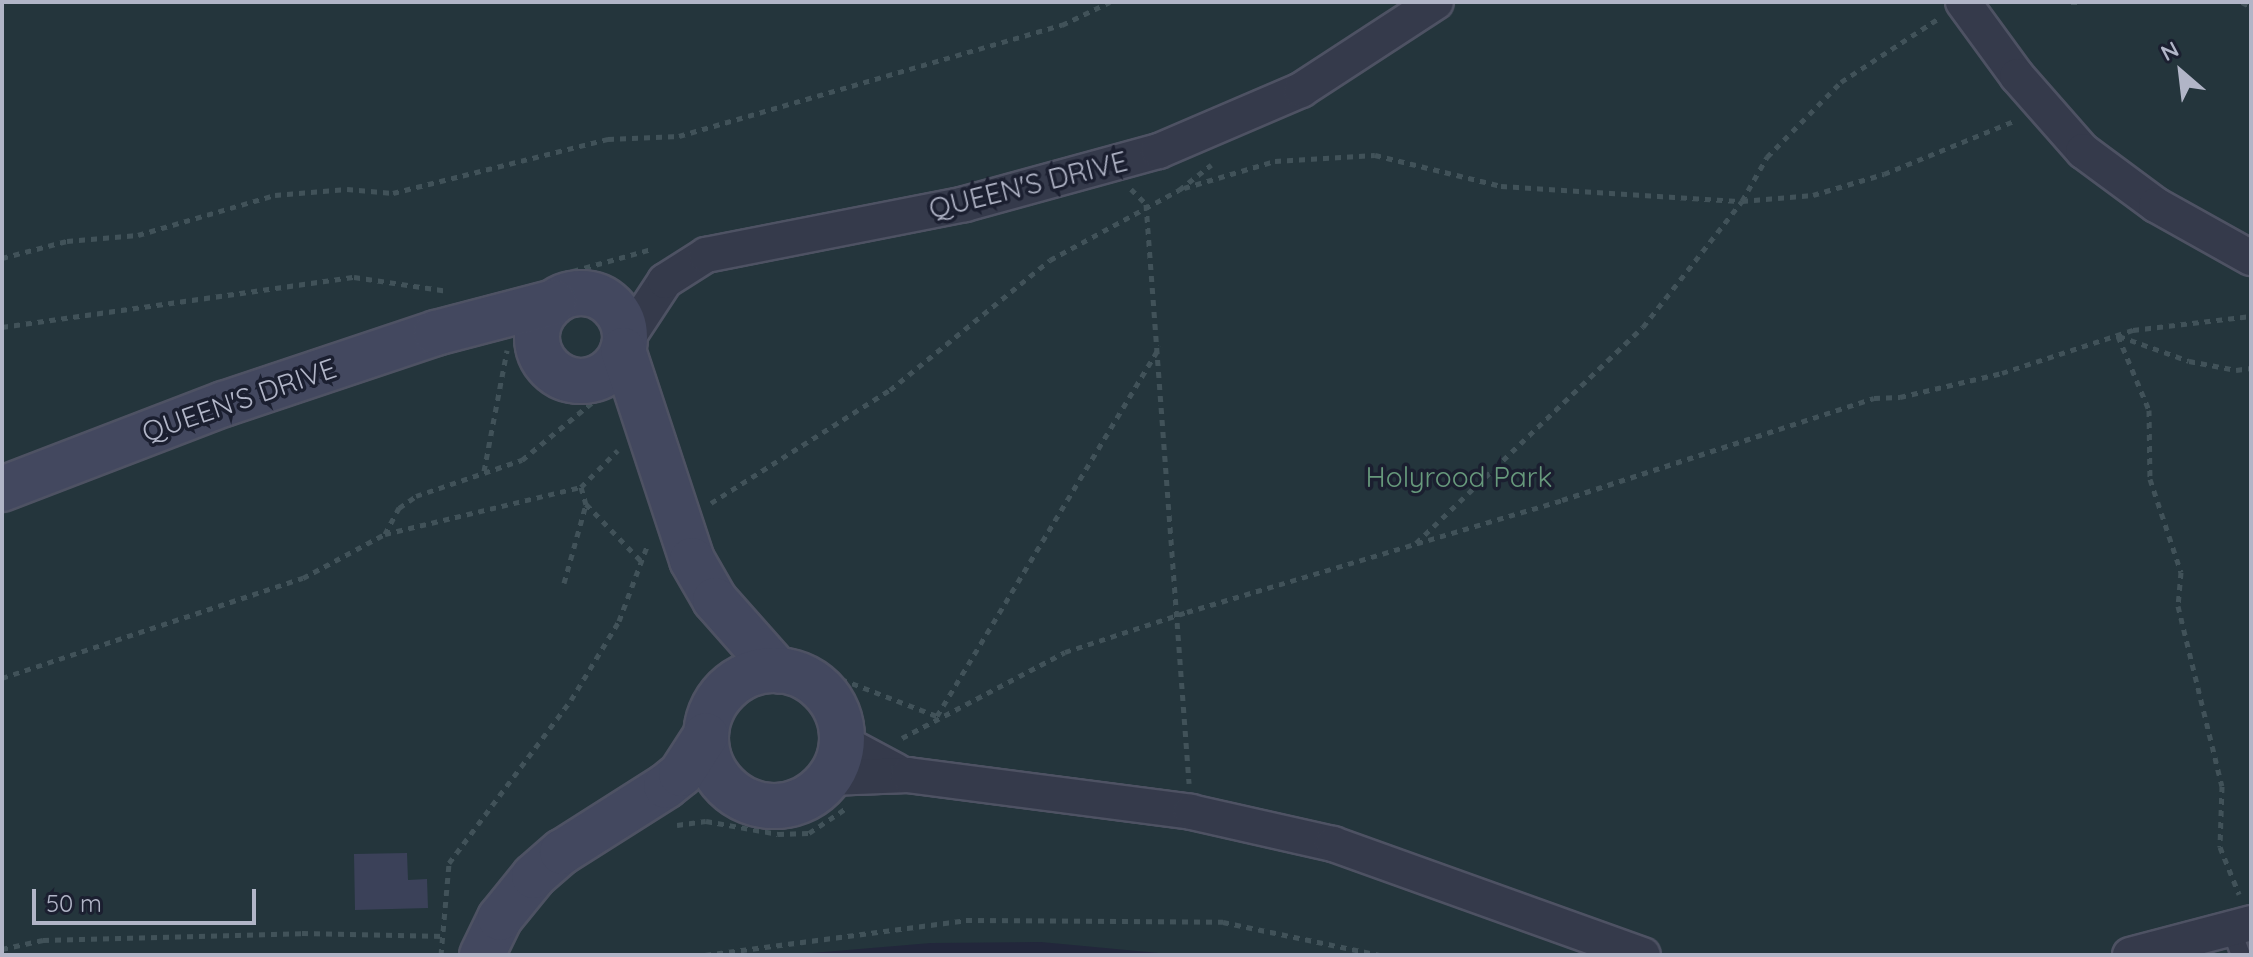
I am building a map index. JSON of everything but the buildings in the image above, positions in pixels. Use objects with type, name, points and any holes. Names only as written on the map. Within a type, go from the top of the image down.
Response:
[{"type":"street","name":"QUEEN'S DRIVE","points":[[623,383],[665,281],[706,255],[965,204],[1109,167],[1215,129],[1301,90],[1436,2]]},
{"type":"street","points":[[1963,2],[2044,108],[2119,179],[2251,258]]},
{"type":"street","name":"QUEEN'S DRIVE","points":[[2,489],[224,404],[496,323],[578,293],[603,299],[620,317],[623,383],[673,512],[715,600],[720,625],[713,716],[716,773],[745,799]]},
{"type":"street","points":[[496,323],[540,323],[554,302]]},
{"type":"street","points":[[496,323],[560,375],[623,383]]},
{"type":"street","name":"QUEEN'S DRIVE","points":[[715,600],[777,670],[803,677],[824,693],[838,715],[835,760]]},
{"type":"street","points":[[484,950],[510,904],[542,868],[638,807],[681,774],[713,716],[751,674],[777,670]]},
{"type":"street","points":[[638,807],[702,792],[784,805],[809,796],[835,760],[908,775],[1191,812],[1333,844],[1643,955]]},
{"type":"street","points":[[2130,955],[2241,936]]},
{"type":"path","points":[[2,258],[67,241],[138,235],[275,195],[347,189],[393,193],[608,139],[679,136],[1062,25],[1110,2]]},
{"type":"path","points":[[1415,544],[1643,327],[1742,201],[1767,157],[1841,82],[1963,2]]},
{"type":"path","points":[[2071,2],[2082,2]]},
{"type":"path","points":[[2242,2],[2251,7]]},
{"type":"path","points":[[441,955],[449,863],[571,700],[619,621],[657,525],[673,512],[716,503],[890,390],[1050,260],[1146,204],[1179,190],[1275,161],[1375,155],[1501,186],[1742,201],[1813,195],[1884,174],[2044,108]]},
{"type":"path","points":[[1179,190],[1215,162]]},
{"type":"path","points":[[1109,167],[1146,204],[1160,345],[1191,812]]},
{"type":"path","points":[[2,327],[354,277],[496,323],[484,471]]},
{"type":"path","points":[[892,744],[937,716],[1065,652],[1176,615],[1415,544],[1874,398],[1900,397],[2002,373],[2118,336],[2251,316]]},
{"type":"path","points":[[2118,336],[2189,361],[2236,370],[2251,368]]},
{"type":"path","points":[[2118,336],[2149,410],[2150,479],[2181,572],[2178,606],[2222,786],[2220,847],[2239,895],[2241,936]]},
{"type":"path","points":[[937,716],[1160,345]]},
{"type":"path","points":[[385,534],[399,508],[416,496],[522,460],[623,383]]},
{"type":"path","points":[[623,383],[581,487],[586,504],[641,561]]},
{"type":"path","points":[[2,678],[303,578],[385,534],[581,487]]},
{"type":"path","points":[[564,583],[586,504]]},
{"type":"path","points":[[840,678],[937,716]]},
{"type":"path","points":[[705,955],[966,920],[1223,922],[1380,955]]},
{"type":"path","points":[[2,949],[43,940],[302,933],[443,935],[484,950]]},
{"type":"green space","name":"Holyrood Park","points":[[2,2],[2251,2],[2251,955],[1180,955],[1041,942],[931,943],[788,955],[2,955]]}]
